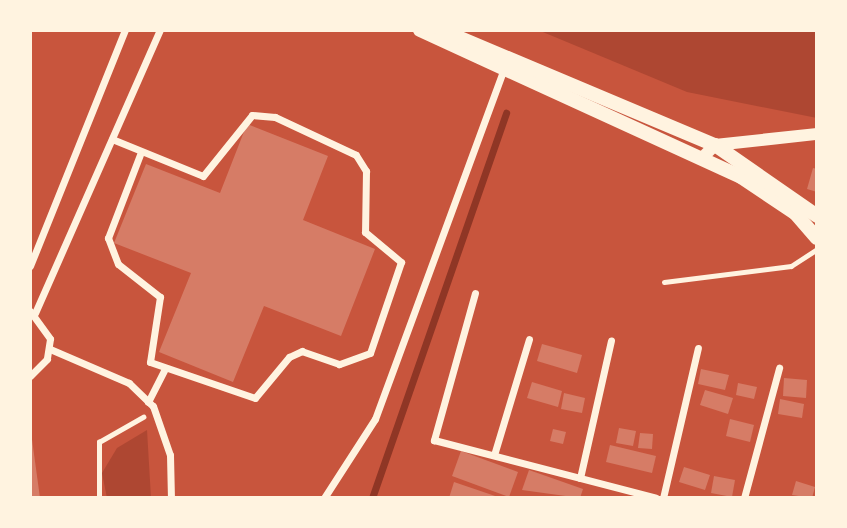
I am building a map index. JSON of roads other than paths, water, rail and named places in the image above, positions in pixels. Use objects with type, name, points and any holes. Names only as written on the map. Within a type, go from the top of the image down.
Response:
[{"type":"main road","points":[[419,30],[503,72],[702,158],[795,213],[817,239]]},
{"type":"main road","points":[[441,30],[715,145],[817,215]]},
{"type":"street","points":[[30,266],[125,30]]},
{"type":"street","points":[[30,376],[50,349],[48,329],[32,312],[160,30]]},
{"type":"street","points":[[324,498],[375,419],[503,72]]},
{"type":"street","points":[[112,139],[203,176],[237,126],[252,115],[275,117],[356,155],[366,171],[365,232],[401,262],[370,353],[357,362],[339,364],[302,351],[255,398],[164,370],[150,362],[149,350],[160,297],[118,264],[108,238],[141,152]]},
{"type":"street","points":[[702,158],[715,145],[817,134]]},
{"type":"street","points":[[475,293],[433,440],[656,498]]},
{"type":"street","points":[[494,455],[529,339]]},
{"type":"street","points":[[580,478],[611,340]]},
{"type":"street","points":[[663,498],[698,348]]},
{"type":"street","points":[[50,349],[129,383],[148,402],[154,410],[170,455],[171,498]]},
{"type":"street","points":[[744,498],[779,368]]},
{"type":"street","points":[[148,402],[164,370]]},
{"type":"lane","points":[[664,282],[791,266],[817,250]]},
{"type":"waterway","points":[[372,498],[506,113]]}]
